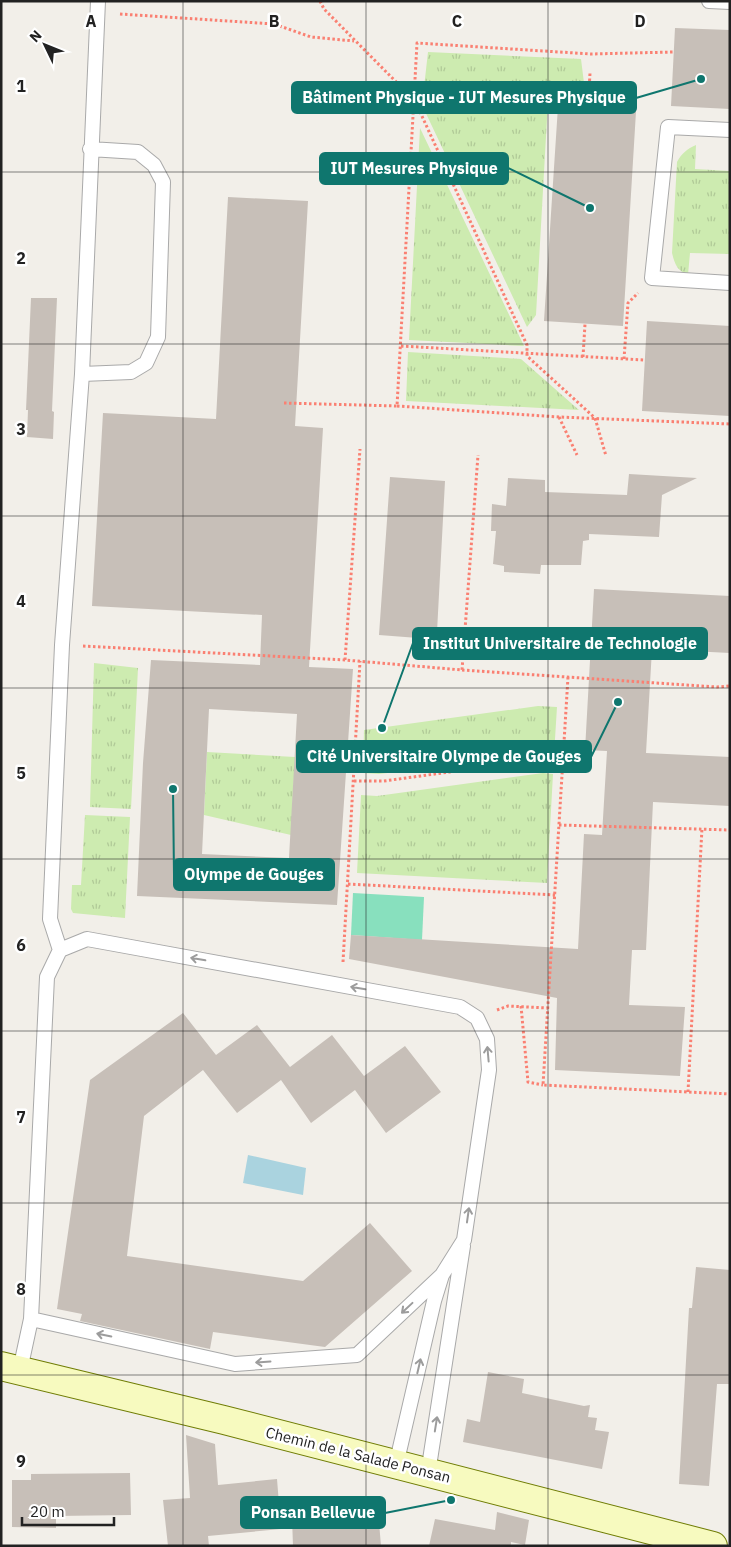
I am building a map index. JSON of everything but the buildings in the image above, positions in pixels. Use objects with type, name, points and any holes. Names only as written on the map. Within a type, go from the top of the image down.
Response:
[{"type":"street","name":"Chemin de la Salade Ponsan","points":[[11,1368],[396,1464],[713,1546]]},
{"type":"lane","points":[[709,1],[730,2]]},
{"type":"lane","points":[[11,1368],[31,1320],[47,977],[60,950],[50,919],[62,645],[82,374],[90,149],[98,7]]},
{"type":"lane","points":[[730,130],[668,127],[652,278],[730,283]]},
{"type":"lane","points":[[82,374],[131,372],[146,363],[158,337],[159,317],[163,182],[154,165],[138,152],[90,149]]},
{"type":"lane","points":[[60,950],[87,940],[460,1007],[477,1018],[487,1039],[489,1070],[428,1473]]},
{"type":"lane","points":[[31,1320],[235,1364],[357,1355],[442,1275],[464,1240]]},
{"type":"lane","points":[[396,1464],[434,1301],[442,1275]]},
{"type":"path","points":[[320,1],[324,9],[415,101],[527,346],[527,356],[595,418],[606,456]]},
{"type":"path","points":[[98,7],[274,24],[311,37],[355,41]]},
{"type":"path","points":[[397,406],[418,43],[591,54],[673,52]]},
{"type":"path","points":[[590,73],[590,92]]},
{"type":"path","points":[[624,358],[628,303],[652,278]]},
{"type":"path","points":[[583,357],[585,324]]},
{"type":"path","points":[[401,346],[644,360]]},
{"type":"path","points":[[284,403],[397,406],[559,417],[730,424]]},
{"type":"path","points":[[559,417],[577,455]]},
{"type":"path","points":[[345,660],[360,449]]},
{"type":"path","points":[[462,670],[478,455]]},
{"type":"path","points":[[62,645],[345,660],[717,688],[730,686]]},
{"type":"path","points":[[341,985],[360,661]]},
{"type":"path","points":[[543,1085],[568,677]]},
{"type":"path","points":[[354,781],[384,781],[544,759],[563,761]]},
{"type":"path","points":[[559,825],[730,830]]},
{"type":"path","points":[[688,1092],[702,828]]},
{"type":"path","points":[[348,884],[555,894]]},
{"type":"path","points":[[548,1008],[520,1006],[528,1082],[543,1085],[730,1094]]},
{"type":"green space","points":[[428,52],[581,59],[584,83],[549,83],[536,315],[527,327],[422,105]]},
{"type":"green space","points":[[420,128],[524,346],[409,340]]},
{"type":"green space","points":[[696,145],[695,169],[730,171],[730,254],[690,253],[688,275],[677,267],[672,253],[677,162],[685,152]]},
{"type":"green space","points":[[408,352],[521,359],[579,410],[406,401]]},
{"type":"green space","points":[[94,663],[138,668],[131,809],[90,807]]},
{"type":"green space","points":[[538,706],[557,707],[554,755],[379,774],[363,773],[364,730]]},
{"type":"green space","points":[[207,752],[295,757],[291,835],[204,815]]},
{"type":"green space","points":[[543,773],[553,774],[547,883],[357,873],[361,795],[377,796]]},
{"type":"green space","points":[[85,815],[130,817],[125,918],[73,913],[71,909],[72,885],[81,885]]},
{"type":"green space","points":[[353,893],[424,897],[422,940],[351,935]]},
{"type":"water","points":[[248,1155],[306,1168],[303,1195],[243,1183]]},
{"type":"place","name":"Bâtiment Physique - IUT Mesures Physique","points":[[701,79]]},
{"type":"place","name":"IUT Mesures Physique","points":[[590,208]]},
{"type":"place","name":"Cité Universitaire Olympe de Gouges","points":[[618,702]]},
{"type":"place","name":"Institut Universitaire de Technologie","points":[[382,728]]},
{"type":"place","name":"Olympe de Gouges","points":[[173,789]]},
{"type":"place","name":"Ponsan Bellevue","points":[[451,1500]]}]
